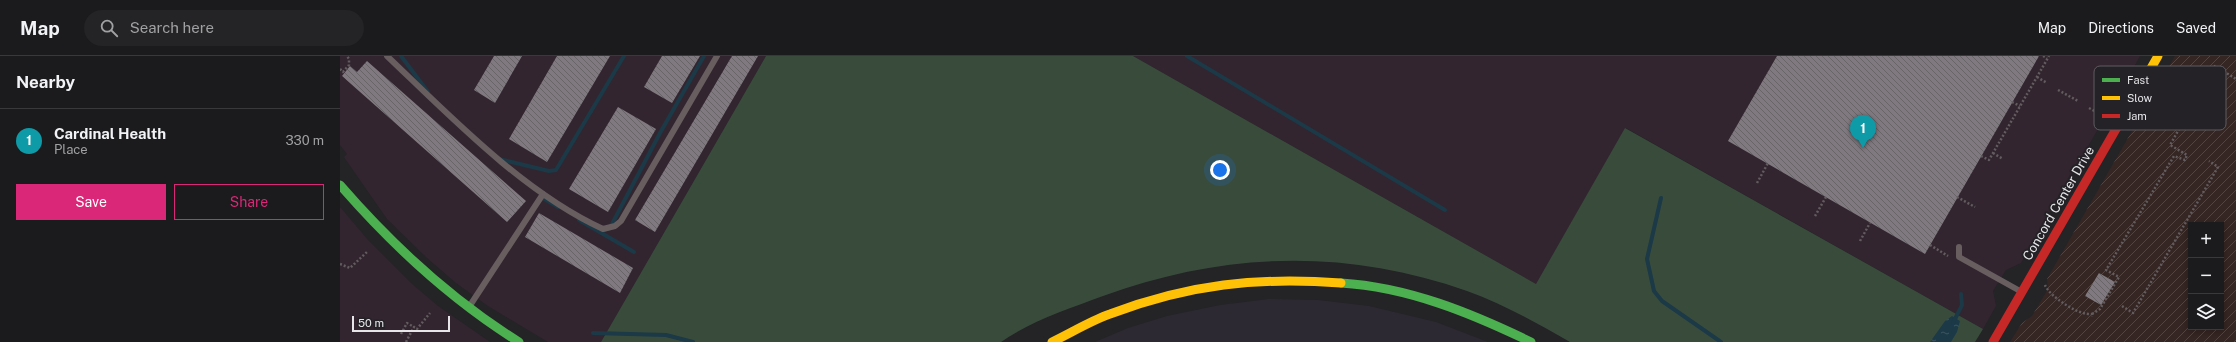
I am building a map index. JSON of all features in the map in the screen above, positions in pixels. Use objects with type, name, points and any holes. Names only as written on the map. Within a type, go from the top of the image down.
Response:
[{"type":"street","name":"Concord Center Drive","points":[[2152,66],[2158,56]]},
{"type":"street","name":"Concord Center Drive","points":[[1993,342],[2115,130]]},
{"type":"street","points":[[340,185],[397,249],[433,282],[468,309],[519,342]]},
{"type":"street","points":[[1052,342],[1125,308],[1182,291],[1223,284],[1268,280],[1314,279],[1359,284],[1397,291],[1443,303],[1487,320],[1531,342]]},
{"type":"lane","points":[[387,56],[474,138],[542,194],[603,230],[615,226],[621,221],[717,56]]},
{"type":"lane","points":[[468,309],[542,194]]},
{"type":"lane","points":[[1959,247],[1959,257],[2022,292]]},
{"type":"path","points":[[340,69],[342,72],[349,65],[349,59],[347,56]]},
{"type":"path","points":[[1981,156],[1989,160],[2048,57],[2043,56]]},
{"type":"path","points":[[2226,73],[2236,79]]},
{"type":"path","points":[[2036,77],[2046,83]]},
{"type":"path","points":[[2058,90],[2078,101]]},
{"type":"path","points":[[2012,102],[2020,106]]},
{"type":"path","points":[[2089,108],[2094,111]]},
{"type":"path","points":[[2045,285],[2050,295],[2083,313],[2092,316],[2100,309],[2119,277],[2106,270],[2174,156],[2185,160],[2187,155],[2170,144],[2178,130]]},
{"type":"path","points":[[1993,153],[2003,159]]},
{"type":"path","points":[[2122,306],[2133,313],[2218,167],[2209,161]]},
{"type":"path","points":[[1757,182],[1768,163]]},
{"type":"path","points":[[1815,216],[1826,197]]},
{"type":"path","points":[[1957,197],[1975,207]]},
{"type":"path","points":[[1860,241],[1870,223]]},
{"type":"path","points":[[1930,245],[1948,256]]},
{"type":"path","points":[[340,264],[350,268],[368,251]]},
{"type":"path","points":[[2108,278],[2111,273]]},
{"type":"path","points":[[401,334],[407,323],[417,329],[430,314]]},
{"type":"path","points":[[406,342],[414,327]]},
{"type":"shaded area","points":[[340,56],[766,56],[601,342],[548,342],[488,306],[456,283],[427,258],[387,219],[344,157],[347,154],[340,145]]},
{"type":"shaded area","points":[[1133,56],[2140,56],[2134,66],[2094,66],[2094,130],[2097,130],[2021,263],[2006,270],[1993,291],[1996,306],[1983,329],[1626,128],[1536,284]]},
{"type":"shaded area","points":[[2175,56],[2236,56],[2236,342],[2010,342],[2022,323],[2032,316],[2048,289],[2047,279],[2133,130],[2226,130],[2226,66],[2169,66]]},
{"type":"shaded area","points":[[340,207],[368,240],[412,284],[438,306],[490,342],[340,342]]},
{"type":"shaded area","points":[[1269,299],[1318,300],[1369,306],[1436,322],[1488,342],[1095,342],[1128,328],[1167,316],[1220,305]]},
{"type":"green space","points":[[766,56],[1133,56],[1536,284],[1625,128],[1983,329],[1975,342],[1570,342],[1494,302],[1467,291],[1421,277],[1376,267],[1330,262],[1285,261],[1239,264],[1194,271],[1148,281],[1050,316],[1001,342],[601,342]]},
{"type":"water","points":[[1952,316],[1960,321],[1957,332],[1951,342],[1930,342],[1945,321]]},
{"type":"building","points":[[494,56],[522,56],[495,103],[474,90]]},
{"type":"building","points":[[557,56],[610,56],[547,162],[509,139]]},
{"type":"building","points":[[662,56],[700,56],[672,103],[644,87]]},
{"type":"building","points":[[732,56],[758,56],[655,232],[635,220]]},
{"type":"building","points":[[1777,56],[2039,56],[1925,254],[1728,141]]},
{"type":"building","points":[[367,61],[526,201],[507,222],[342,76],[350,66],[357,72]]},
{"type":"building","points":[[618,107],[656,129],[608,212],[569,189]]},
{"type":"building","points":[[539,213],[633,268],[620,293],[525,237]]},
{"type":"building","points":[[2099,273],[2115,282],[2101,305],[2085,296]]},
{"type":"waterway","points":[[401,56],[428,92]]},
{"type":"waterway","points":[[499,159],[549,171],[556,170],[624,56]]},
{"type":"waterway","points":[[600,232],[608,229],[612,224],[660,133],[704,56]]},
{"type":"waterway","points":[[1187,56],[1445,210]]},
{"type":"waterway","points":[[541,197],[558,207]]},
{"type":"waterway","points":[[1661,198],[1647,259],[1654,291],[1662,301],[1721,342]]},
{"type":"waterway","points":[[579,220],[634,252]]},
{"type":"waterway","points":[[1953,323],[1962,305],[1961,294]]},
{"type":"waterway","points":[[593,333],[666,335],[693,342]]},
{"type":"traffic: fast","points":[[340,185],[402,250],[446,290],[469,308],[519,342]]},
{"type":"traffic: fast","points":[[1341,283],[1366,285],[1391,290],[1439,303],[1485,321],[1531,342]]},
{"type":"traffic: slow","points":[[2152,66],[2158,56]]},
{"type":"traffic: slow","points":[[1052,342],[1110,314],[1139,304],[1196,289],[1252,282],[1310,281],[1341,283]]},
{"type":"traffic: jam","points":[[1993,342],[2115,130]]},
{"type":"place","name":"Cardinal Health","points":[[1863,148]]}]
